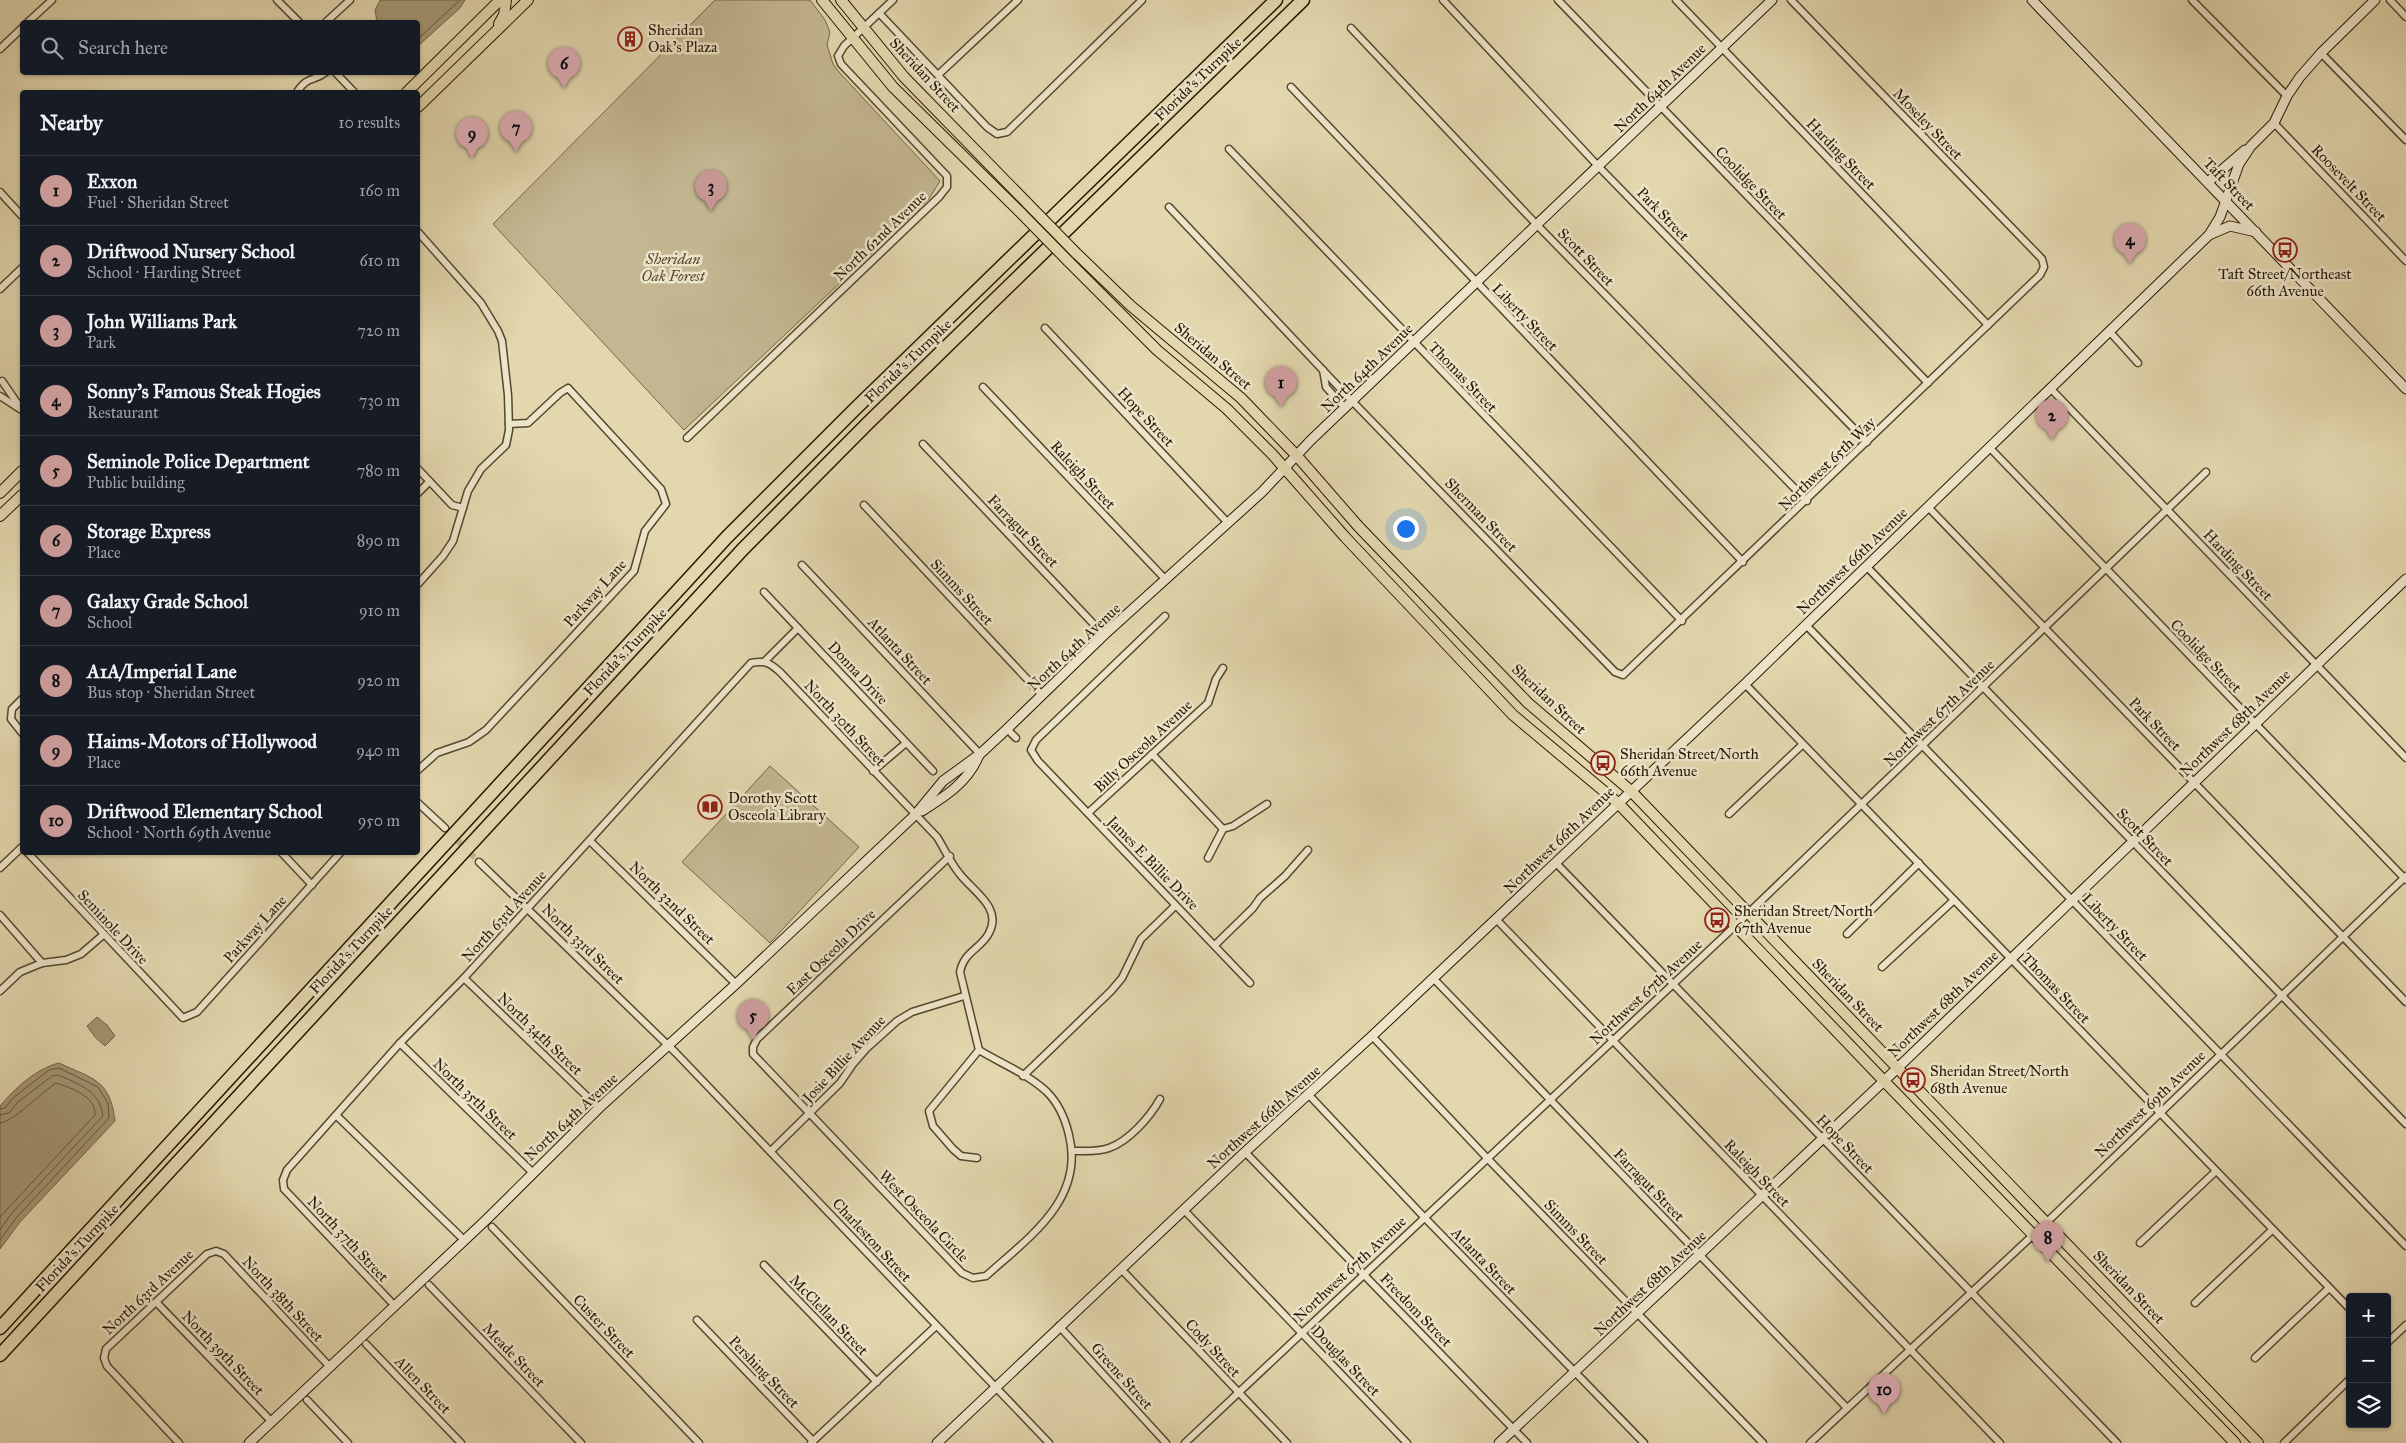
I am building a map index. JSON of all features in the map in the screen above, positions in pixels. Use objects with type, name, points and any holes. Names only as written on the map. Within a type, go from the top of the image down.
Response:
[{"type":"highway","name":"Florida's Turnpike","points":[[0,1328],[727,538],[854,410],[1276,0]]},
{"type":"highway","name":"Florida's Turnpike","points":[[0,1355],[743,549],[868,423],[1303,0]]},
{"type":"main road","points":[[420,105],[528,0]]},
{"type":"main road","name":"Sheridan Street","points":[[822,0],[893,87],[1019,211],[1241,398],[1297,456],[1358,526],[1528,703],[1630,791],[2258,1443]]},
{"type":"main road","name":"Sheridan Street","points":[[841,0],[904,77],[1028,204],[1072,257],[1157,350],[1227,409],[1286,468],[1345,537],[1513,715],[1618,803],[2235,1443]]},
{"type":"main road","points":[[409,90],[500,1],[504,15],[495,32]]},
{"type":"main road","points":[[0,493],[20,473]]},
{"type":"main road","points":[[0,516],[20,497]]},
{"type":"street","points":[[30,20],[52,0]]},
{"type":"street","points":[[277,0],[297,20]]},
{"type":"street","points":[[328,20],[350,0]]},
{"type":"street","points":[[852,38],[893,0]]},
{"type":"street","points":[[938,74],[1018,0]]},
{"type":"street","name":"Sheridan Street","points":[[880,13],[987,127],[997,134],[1007,132],[1142,0]]},
{"type":"street","name":"Park Street","points":[[1443,0],[1598,166],[1868,442]]},
{"type":"street","name":"Coolidge Street","points":[[1558,0],[1928,383]]},
{"type":"street","name":"Harding Street","points":[[1676,0],[1988,325]]},
{"type":"street","name":"North 64th Avenue","points":[[249,1443],[464,1240],[599,1108],[736,984],[915,815],[943,781],[980,754],[1104,635],[1286,468],[1349,404],[1772,0]]},
{"type":"street","name":"Moseley Street","points":[[1791,0],[2042,259],[2044,267]]},
{"type":"street","name":"Taft Street","points":[[2032,0],[2406,389]]},
{"type":"street","points":[[2192,0],[2286,96]]},
{"type":"street","points":[[2208,182],[2231,160],[2251,146],[2274,123],[2286,96],[2321,52],[2375,0]]},
{"type":"street","points":[[2390,0],[2406,17]]},
{"type":"street","name":"Scott Street","points":[[1351,28],[1537,224],[1806,501]]},
{"type":"street","points":[[0,49],[20,30]]},
{"type":"street","name":"North 62nd Avenue","points":[[688,438],[939,197],[947,186],[947,176],[841,64],[838,56],[852,38]]},
{"type":"street","points":[[2321,52],[2406,140]]},
{"type":"street","points":[[299,90],[310,78],[323,75]]},
{"type":"street","points":[[338,75],[352,90]]},
{"type":"street","name":"Liberty Street","points":[[1291,87],[1475,283],[1743,562]]},
{"type":"street","name":"Roosevelt Street","points":[[2274,123],[2406,261]]},
{"type":"street","name":"Northwest 66th Avenue","points":[[937,1443],[1059,1326],[1496,920],[1745,684],[2209,235],[2220,217],[2239,164],[2251,146]]},
{"type":"street","name":"Thomas Street","points":[[1229,148],[1413,343],[1682,621]]},
{"type":"street","points":[[0,192],[20,214]]},
{"type":"street","name":"Sherman Street","points":[[1170,207],[1323,370],[1349,404],[1615,672],[1623,675]]},
{"type":"street","points":[[2209,235],[2230,226],[2256,232]]},
{"type":"street","points":[[420,234],[481,303],[498,331],[502,341],[508,424],[506,445],[475,477],[468,491],[453,541],[443,556],[420,582]]},
{"type":"street","name":"Northwest 65th Way","points":[[1623,675],[1682,621],[1868,442],[2040,275],[2044,267]]},
{"type":"street","points":[[0,289],[20,270]]},
{"type":"street","name":"Hope Street","points":[[1045,328],[1228,522]]},
{"type":"street","points":[[2110,332],[2138,362]]},
{"type":"street","points":[[2,381],[20,408]]},
{"type":"street","name":"Raleigh Street","points":[[982,387],[1166,580]]},
{"type":"street","name":"Parkway Lane","points":[[420,768],[437,753],[480,736],[634,571],[645,531],[666,504],[661,489],[568,388],[560,393],[528,423],[508,424]]},
{"type":"street","name":"Harding Street","points":[[2051,389],[2406,758]]},
{"type":"street","points":[[0,396],[20,410]]},
{"type":"street","name":"Farragut Street","points":[[922,444],[1104,635]]},
{"type":"street","name":"Coolidge Street","points":[[1990,448],[2254,724],[2405,878]]},
{"type":"street","points":[[420,471],[452,505],[463,508]]},
{"type":"street","name":"Northwest 67th Avenue","points":[[1185,1443],[1749,913],[2206,472]]},
{"type":"street","points":[[420,492],[429,482]]},
{"type":"street","name":"Simms Street","points":[[864,505],[1042,695]]},
{"type":"street","name":"Park Street","points":[[1928,507],[2406,1002]]},
{"type":"street","name":"Atlanta Street","points":[[802,565],[980,754]]},
{"type":"street","name":"Scott Street","points":[[1867,567],[2406,1124]]},
{"type":"street","name":"Northwest 68th Avenue","points":[[1499,1443],[1884,1081],[2405,579]]},
{"type":"street","name":"Donna Drive","points":[[764,592],[933,771]]},
{"type":"street","name":"James E Billie Drive","points":[[1165,616],[1036,740],[1031,750],[1038,761],[1250,983]]},
{"type":"street","name":"Liberty Street","points":[[1806,625],[2406,1246]]},
{"type":"street","points":[[765,662],[798,628]]},
{"type":"street","name":"North 63rd Avenue","points":[[284,1189],[283,1180],[287,1170],[400,1043],[464,978],[751,664],[765,662]]},
{"type":"street","name":"North 30th Street","points":[[765,662],[780,672],[915,815]]},
{"type":"street","name":"Billy Osceola Avenue","points":[[1088,813],[1208,703],[1216,679],[1223,668]]},
{"type":"street","name":"Thomas Street","points":[[1745,684],[2346,1305]]},
{"type":"street","points":[[20,701],[12,709],[11,719],[20,731]]},
{"type":"street","points":[[1007,729],[1016,738]]},
{"type":"street","points":[[873,770],[906,743]]},
{"type":"street","points":[[1729,814],[1802,745]]},
{"type":"street","name":"North 64th Avenue","points":[[915,815],[949,795],[973,770],[980,754]]},
{"type":"street","points":[[1152,754],[1223,828]]},
{"type":"street","points":[[1223,828],[1234,826],[1268,804]]},
{"type":"street","points":[[420,805],[445,828]]},
{"type":"street","points":[[915,815],[936,837],[950,856],[958,872],[991,909],[992,924],[989,935],[962,962],[960,972],[978,1050],[928,1111],[933,1126],[953,1150],[961,1156],[977,1158]]},
{"type":"street","points":[[1208,858],[1223,828]]},
{"type":"street","name":"North 32nd Street","points":[[590,841],[736,984]]},
{"type":"street","points":[[0,868],[20,850]]},
{"type":"street","points":[[1215,945],[1253,908],[1260,898],[1285,876],[1308,850]]},
{"type":"street","name":"Seminole Drive","points":[[30,855],[183,1018]]},
{"type":"street","points":[[285,855],[312,885]]},
{"type":"street","name":"Parkway Lane","points":[[183,1018],[197,1012],[338,855]]},
{"type":"street","name":"East Osceola Drive","points":[[808,1114],[753,1054],[753,1047],[757,1039],[950,856]]},
{"type":"street","name":"North 33rd Street","points":[[479,862],[676,1053]]},
{"type":"street","name":"Hope Street","points":[[1556,863],[2117,1443]]},
{"type":"street","points":[[1847,934],[1919,863]]},
{"type":"street","name":"Northwest 69th Avenue","points":[[1810,1443],[2046,1223],[2405,878]]},
{"type":"street","points":[[1882,968],[1954,900]]},
{"type":"street","points":[[1023,1076],[1111,991],[1122,978],[1142,939],[1175,906]]},
{"type":"street","points":[[0,915],[42,963]]},
{"type":"street","name":"Raleigh Street","points":[[1496,920],[2000,1443]]},
{"type":"street","points":[[0,991],[20,972],[42,963],[66,960],[81,954],[103,935]]},
{"type":"street","name":"North 34th Street","points":[[464,978],[599,1108]]},
{"type":"street","name":"Farragut Street","points":[[1434,978],[1847,1408]]},
{"type":"street","name":"Josie Billie Avenue","points":[[770,1151],[840,1083],[866,1049],[897,1021],[912,1012],[964,996]]},
{"type":"street","name":"Simms Street","points":[[1372,1036],[1487,1158],[1763,1443]]},
{"type":"street","name":"North 35th Street","points":[[400,1043],[532,1172]]},
{"type":"street","name":"West Osceola Circle","points":[[808,1114],[962,1273],[973,1278],[986,1276],[1047,1221],[1061,1200],[1069,1178],[1073,1151],[1066,1119],[1057,1103],[1045,1090],[978,1050]]},
{"type":"street","name":"Charleston Street","points":[[676,1053],[1049,1443]]},
{"type":"street","name":"Atlanta Street","points":[[1308,1094],[1424,1217],[1644,1443]]},
{"type":"street","points":[[1073,1151],[1090,1152],[1110,1148],[1128,1135],[1152,1113],[1160,1099]]},
{"type":"street","points":[[337,1116],[464,1240]]},
{"type":"street","name":"Freedom Street","points":[[1245,1152],[1527,1443]]},
{"type":"street","points":[[2140,1243],[2216,1171]]},
{"type":"street","name":"North 37th Street","points":[[284,1189],[394,1305]]},
{"type":"street","name":"Douglas Street","points":[[1184,1210],[1407,1443]]},
{"type":"street","name":"Custer Street","points":[[492,1227],[699,1443]]},
{"type":"street","points":[[2195,1303],[2272,1230]]},
{"type":"street","name":"North 63rd Avenue","points":[[179,1443],[107,1366],[104,1358],[106,1349],[207,1254],[216,1251]]},
{"type":"street","name":"North 38th Street","points":[[216,1251],[224,1254],[330,1367]]},
{"type":"street","name":"McClellan Street","points":[[764,1265],[877,1382]]},
{"type":"street","name":"Cody Street","points":[[1121,1269],[1287,1443]]},
{"type":"street","name":"Meade Street","points":[[429,1285],[581,1443]]},
{"type":"street","points":[[2254,1358],[2329,1288]]},
{"type":"street","name":"North 39th Street","points":[[156,1302],[271,1421]]},
{"type":"street","name":"Pershing Street","points":[[697,1320],[812,1442]]},
{"type":"street","points":[[2391,1339],[2406,1325]]},
{"type":"street","points":[[812,1442],[936,1326]]},
{"type":"street","name":"Greene Street","points":[[1059,1326],[1166,1443]]},
{"type":"street","name":"Allen Street","points":[[366,1344],[462,1443]]},
{"type":"street","points":[[2284,1443],[2346,1383]]},
{"type":"street","points":[[307,1400],[348,1443]]},
{"type":"green space","name":"Sheridan Oak Forest","points":[[715,0],[810,0],[825,20],[830,32],[827,45],[833,64],[940,181],[929,199],[684,430],[493,224]]},
{"type":"green space","points":[[770,766],[859,847],[770,943],[682,862]]},
{"type":"water","points":[[380,0],[465,0],[460,8],[420,44],[420,20],[377,20],[375,10]]},
{"type":"water","points":[[97,1017],[107,1025],[115,1036],[105,1046],[87,1026]]},
{"type":"water","points":[[59,1063],[90,1077],[104,1088],[113,1107],[115,1121],[20,1222],[0,1249],[0,1106],[34,1074]]},
{"type":"tunnel","points":[[445,828],[479,862]]},
{"type":"place","name":"Sheridan Oak's Plaza","points":[[630,39]]},
{"type":"place","name":"Storage Express","points":[[564,88]]},
{"type":"place","name":"Galaxy Grade School","points":[[516,152]]},
{"type":"place","name":"Haims-Motors of Hollywood","points":[[472,158]]},
{"type":"place","name":"John Williams Park","points":[[711,211]]},
{"type":"place","name":"Taft Street/Northeast 66th Avenue","points":[[2285,250]]},
{"type":"place","name":"Sonny's Famous Steak Hogies","points":[[2130,264]]},
{"type":"place","name":"Exxon","points":[[1281,407]]},
{"type":"place","name":"Driftwood Nursery School","points":[[2052,440]]},
{"type":"place","name":"Sheridan Street/North 66th Avenue","points":[[1603,763]]},
{"type":"place","name":"Dorothy Scott Osceola Library","points":[[710,807]]},
{"type":"place","name":"Sheridan Street/North 67th Avenue","points":[[1717,920]]},
{"type":"place","name":"Seminole Police Department","points":[[753,1040]]},
{"type":"place","name":"Sheridan Street/North 68th Avenue","points":[[1913,1080]]},
{"type":"place","name":"A1A/Imperial Lane","points":[[2048,1262]]},
{"type":"place","name":"Driftwood Elementary School","points":[[1884,1414]]}]
